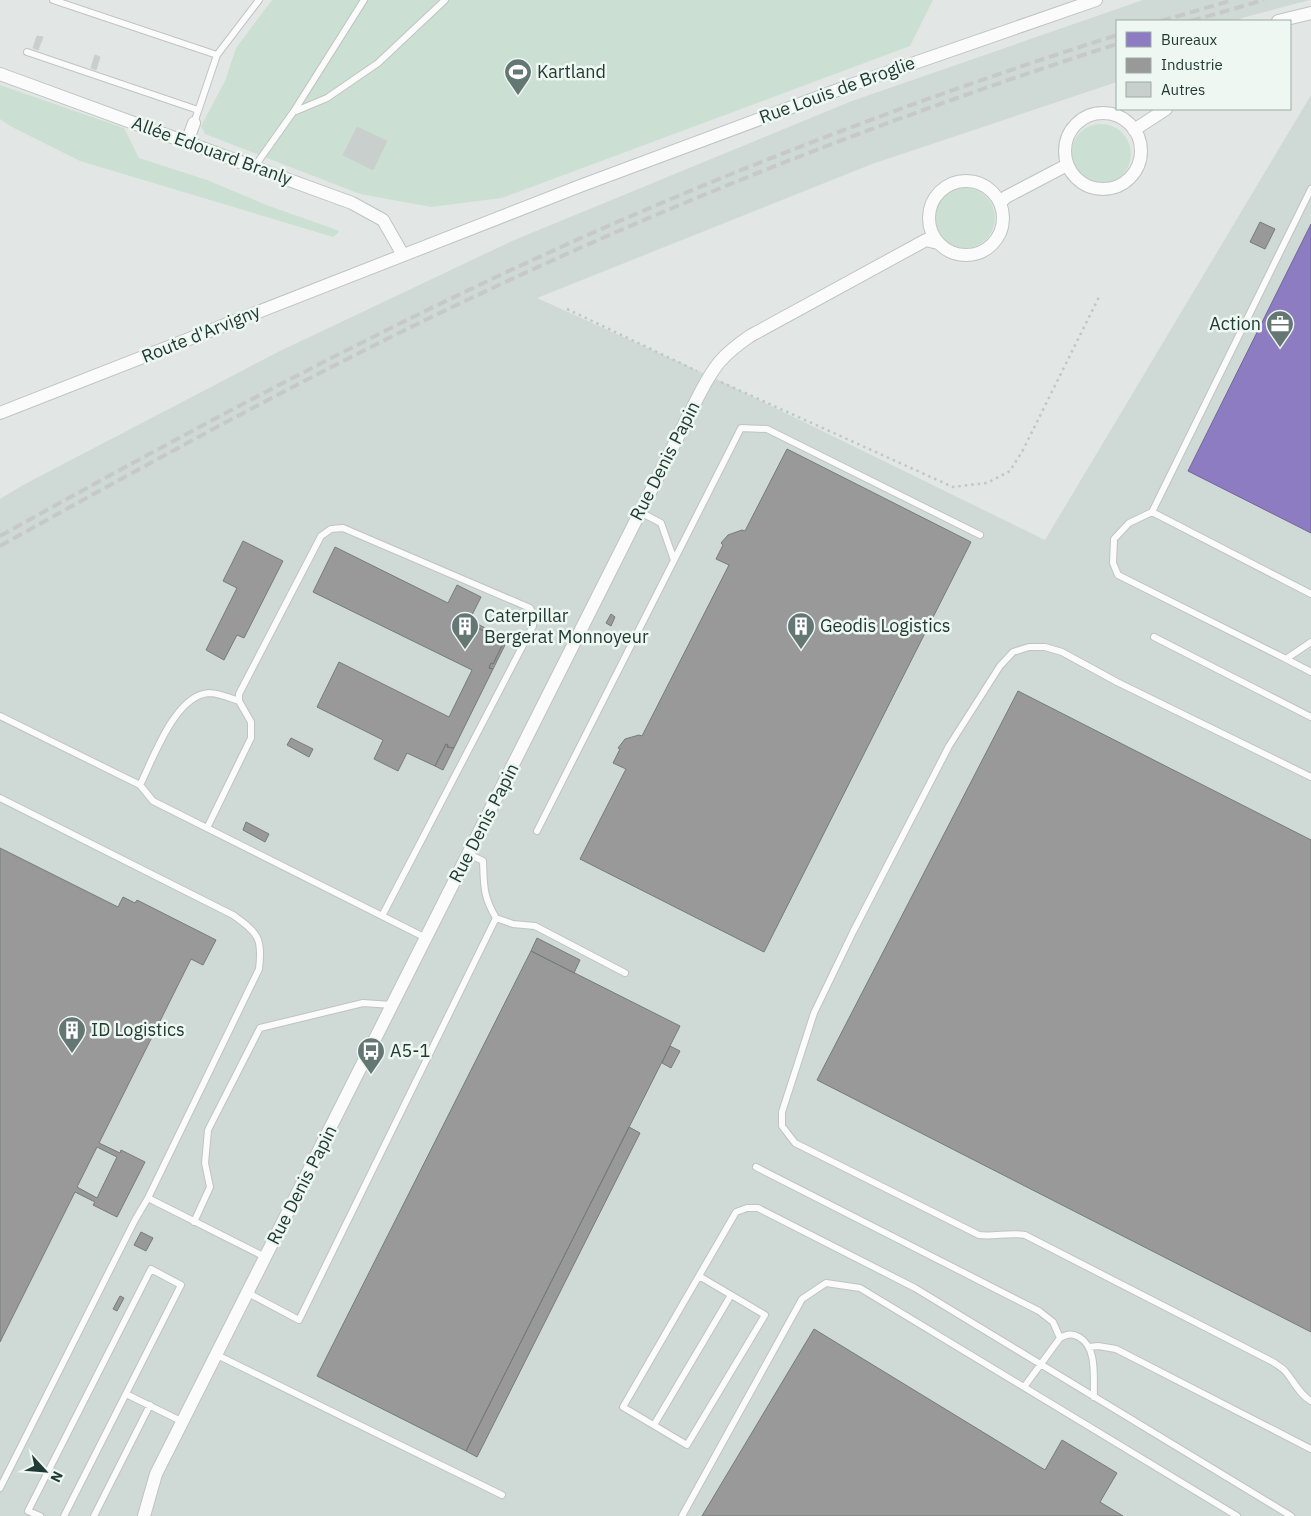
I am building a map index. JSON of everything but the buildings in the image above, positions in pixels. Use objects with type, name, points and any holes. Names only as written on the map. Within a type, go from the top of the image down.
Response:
[{"type":"street","name":"Rue Louis de Broglie","points":[[403,255],[580,186],[885,72],[1096,0]]},
{"type":"street","points":[[1282,20],[1311,13]]},
{"type":"street","name":"Allée Edouard Branly","points":[[0,74],[352,203],[383,220],[403,255]]},
{"type":"street","points":[[1134,130],[1164,110]]},
{"type":"street","points":[[1096,114],[1112,115],[1127,122],[1134,130],[1139,141],[1138,164],[1133,174],[1125,182],[1115,187],[1092,188],[1081,183],[1067,165],[1065,143],[1069,133],[1085,117],[1096,114]]},
{"type":"street","points":[[187,142],[194,123]]},
{"type":"street","points":[[1000,203],[1006,197],[1067,165]]},
{"type":"street","points":[[962,180],[980,183],[994,193],[1000,203],[1003,220],[998,237],[991,246],[981,252],[970,255],[958,254],[938,243],[932,234],[929,210],[937,194],[951,183],[962,180]]},
{"type":"street","name":"Rue Denis Papin","points":[[144,1516],[156,1474],[708,377],[717,363],[731,349],[750,336],[926,240],[938,243]]},
{"type":"street","name":"Route d'Arvigny","points":[[0,413],[403,255]]},
{"type":"lane","points":[[53,0],[217,55]]},
{"type":"lane","points":[[194,123],[217,55],[259,0]]},
{"type":"lane","points":[[254,166],[294,111],[364,0]]},
{"type":"lane","points":[[294,111],[327,98],[378,63],[445,0]]},
{"type":"lane","points":[[27,52],[198,110]]},
{"type":"lane","points":[[1311,189],[1152,512],[1129,523],[1114,539],[1112,563],[1118,575],[1311,672]]},
{"type":"lane","points":[[537,831],[741,428],[767,429],[980,535]]},
{"type":"lane","points":[[640,512],[661,523],[674,560]]},
{"type":"lane","points":[[1152,512],[1311,594]]},
{"type":"lane","points":[[207,828],[251,738],[251,722],[239,702],[239,694],[321,536],[331,528],[343,528],[530,608],[534,616],[533,626],[382,916]]},
{"type":"lane","points":[[1154,637],[1311,717]]},
{"type":"lane","points":[[1286,659],[1311,642]]},
{"type":"lane","points":[[1311,777],[1117,682],[1062,652],[1045,647],[1029,647],[1013,652],[1000,666],[949,746],[853,932],[814,1013],[782,1112],[782,1126],[795,1143],[980,1236],[989,1237],[1013,1233],[1025,1235],[1273,1362],[1285,1370],[1293,1383],[1311,1401]]},
{"type":"lane","points":[[140,785],[172,720],[194,698],[208,693],[220,694],[239,702]]},
{"type":"lane","points":[[0,716],[140,785],[153,801],[426,938]]},
{"type":"lane","points":[[0,798],[233,916],[250,927],[260,940],[261,954],[259,969],[148,1198],[135,1220],[0,1488]]},
{"type":"lane","points":[[469,854],[483,860],[484,891],[487,903],[496,918],[513,924],[534,926],[625,973]]},
{"type":"lane","points":[[248,1293],[299,1320],[496,918]]},
{"type":"lane","points":[[194,1222],[210,1187],[205,1163],[208,1130],[260,1028],[363,1003],[392,1004]]},
{"type":"lane","points":[[756,1167],[1039,1311],[1053,1322],[1060,1338]]},
{"type":"lane","points":[[148,1198],[265,1258]]},
{"type":"lane","points":[[699,1276],[764,1315],[687,1445],[623,1407],[736,1212],[747,1208],[758,1208],[914,1288],[1291,1516]]},
{"type":"lane","points":[[40,1516],[28,1511],[152,1269],[181,1284],[64,1516]]},
{"type":"lane","points":[[682,1516],[802,1299],[826,1284],[860,1288],[1237,1516]]},
{"type":"lane","points":[[654,1425],[731,1295]]},
{"type":"lane","points":[[1024,1387],[1060,1338],[1066,1334],[1073,1334],[1082,1338],[1092,1352],[1094,1397]]},
{"type":"lane","points":[[1089,1348],[1098,1346],[1116,1349],[1311,1449]]},
{"type":"lane","points":[[217,1355],[502,1495]]},
{"type":"lane","points":[[126,1394],[183,1422]]},
{"type":"lane","points":[[94,1516],[150,1405]]},
{"type":"path","points":[[567,309],[708,377],[953,487],[987,483],[1010,471],[1023,450],[1099,297]]},
{"type":"shaded area","points":[[1143,0],[1310,0],[1239,20],[1116,20],[1116,82],[872,164],[537,298],[716,379],[1045,540],[1311,95],[1311,1516],[0,1516],[0,499],[25,484],[278,352],[512,241],[852,101]]},
{"type":"green space","name":"Kartland","points":[[272,0],[933,0],[910,46],[502,198],[431,207],[360,194],[205,134],[201,126],[225,81],[236,48]]},
{"type":"green space","points":[[0,85],[124,128],[139,158],[207,180],[339,232],[333,237],[80,161],[10,126],[0,119]]},
{"type":"green space","points":[[1101,124],[1117,129],[1122,133],[1126,138],[1131,154],[1126,170],[1122,175],[1117,179],[1101,184],[1085,179],[1080,175],[1076,170],[1071,154],[1076,138],[1080,133],[1085,129]]},
{"type":"green space","points":[[965,188],[982,193],[990,201],[995,218],[990,235],[982,243],[965,248],[948,243],[940,235],[935,218],[940,201],[948,193]]},
{"type":"railway","points":[[1164,20],[1233,0]]},
{"type":"railway","points":[[1194,20],[1264,0]]},
{"type":"railway","points":[[0,536],[143,457],[360,343],[581,238],[647,209],[846,129],[981,80],[1116,35]]},
{"type":"railway","points":[[0,546],[190,441],[383,341],[514,278],[737,181],[888,123],[1116,44]]},
{"type":"place","name":"Kartland","points":[[518,96]]},
{"type":"place","name":"Action","points":[[1280,348]]},
{"type":"place","name":"Caterpillar Bergerat Monnoyeur","points":[[465,650]]},
{"type":"place","name":"Geodis Logistics","points":[[801,650]]},
{"type":"place","name":"ID Logistics","points":[[72,1054]]},
{"type":"place","name":"A5-1","points":[[371,1075]]}]
